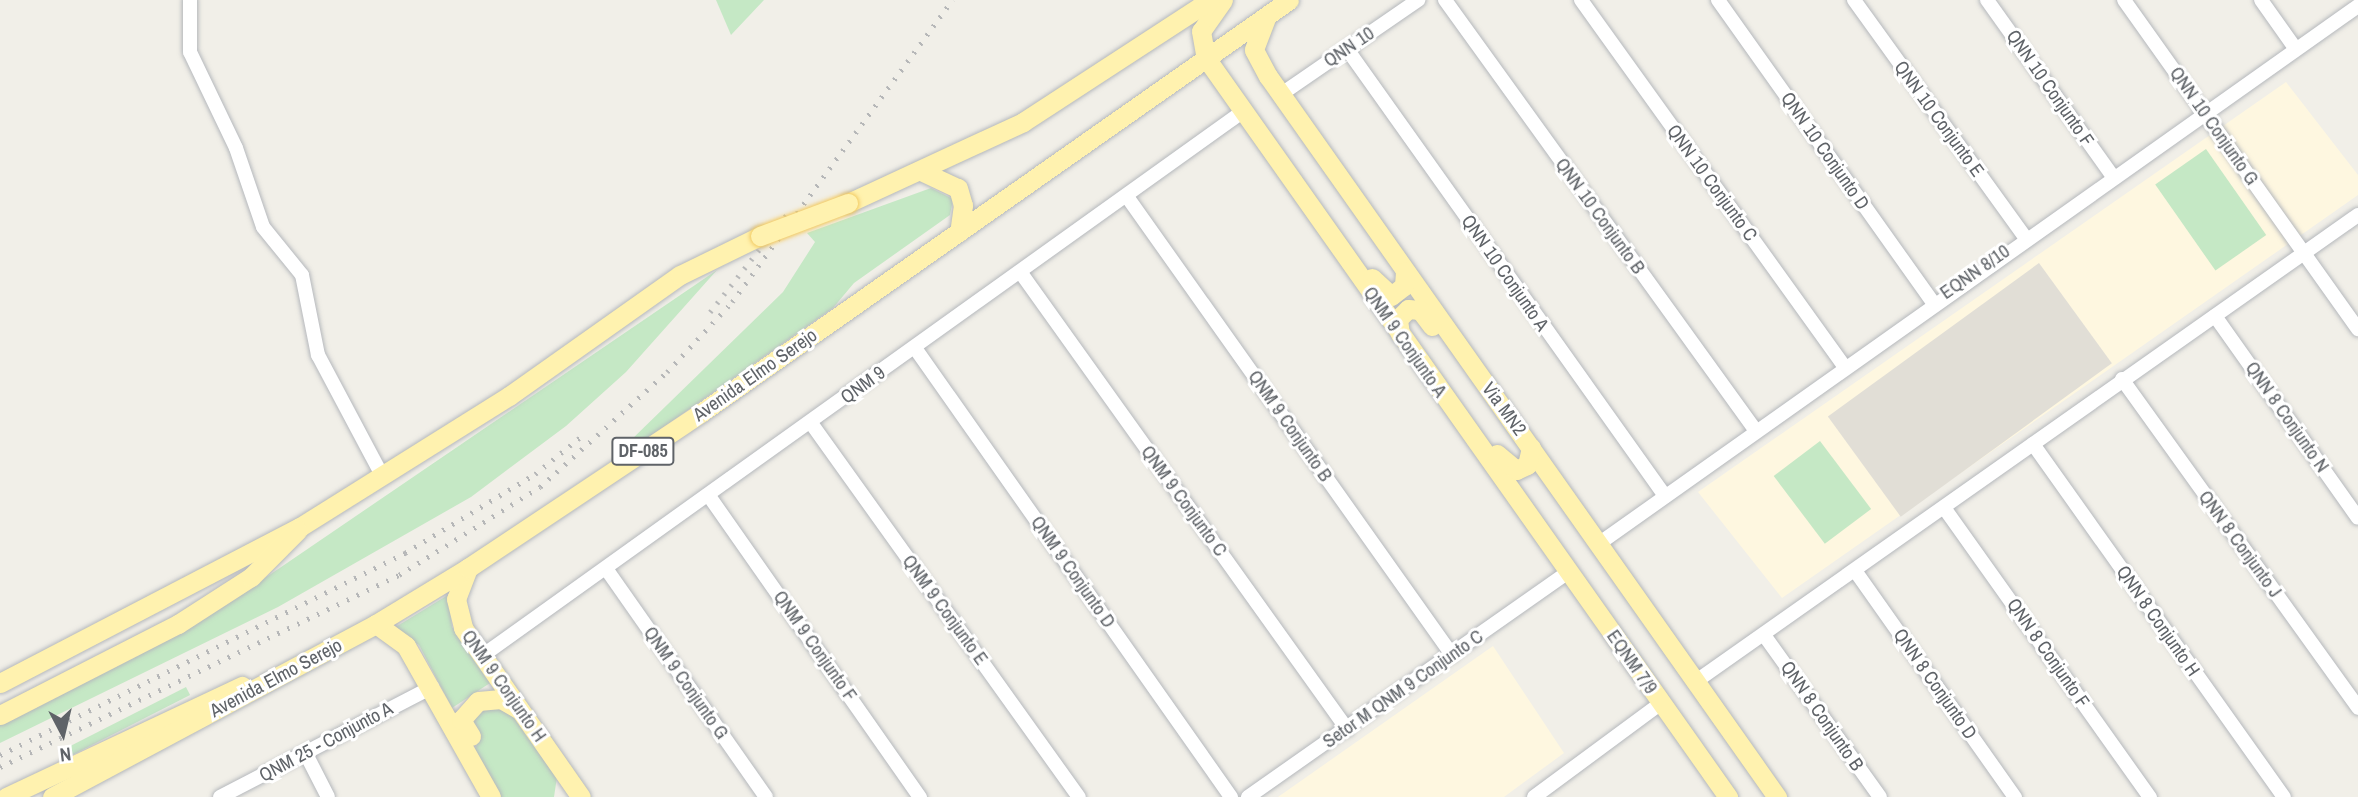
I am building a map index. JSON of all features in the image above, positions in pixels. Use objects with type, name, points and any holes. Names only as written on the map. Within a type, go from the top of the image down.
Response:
[{"type":"main road","points":[[0,683],[300,527],[383,477],[680,275],[760,236],[923,173],[1078,90],[1210,0]]},
{"type":"main road","points":[[1206,58],[1201,31],[1223,0]]},
{"type":"main road","name":"Avenida Elmo Serejo","points":[[52,797],[376,624],[468,568],[959,232],[1289,0]]},
{"type":"main road","name":"Via MN2","points":[[1268,15],[1254,50],[1280,94],[1777,797]]},
{"type":"main road","name":"QNM 9 Conjunto A","points":[[1206,58],[1568,572]]},
{"type":"main road","points":[[923,173],[958,188],[963,205],[959,232]]},
{"type":"main road","points":[[1287,175],[1331,221],[1381,291],[1397,294],[1405,271]]},
{"type":"main road","points":[[1400,334],[1401,315],[1420,310],[1472,384],[1512,419]]},
{"type":"main road","points":[[1467,429],[1484,438],[1510,470],[1527,464],[1531,447]]},
{"type":"main road","points":[[0,716],[178,624],[260,570],[300,527]]},
{"type":"main road","name":"QNM 9 Conjunto H","points":[[468,568],[457,591],[458,618],[582,797]]},
{"type":"main road","name":"EQNM 7/9","points":[[1568,572],[1661,704]]},
{"type":"main road","points":[[376,624],[407,646],[491,797]]},
{"type":"main road","points":[[6,797],[215,695],[270,681]]},
{"type":"main road","points":[[468,755],[473,740],[461,720],[471,705],[501,699],[521,712]]},
{"type":"main road","points":[[1661,704],[1728,797]]},
{"type":"main road","points":[[563,770],[563,797]]},
{"type":"street","points":[[190,0],[190,52],[236,148],[262,227],[302,275],[318,355],[383,477]]},
{"type":"street","name":"QNN 10","points":[[1280,94],[1418,0]]},
{"type":"street","name":"QNN 10 Conjunto B","points":[[1445,0],[1756,431]]},
{"type":"street","name":"QNN 10 Conjunto C","points":[[1581,0],[1844,366]]},
{"type":"street","name":"QNN 10 Conjunto D","points":[[1718,0],[1933,302]]},
{"type":"street","name":"QNN 10 Conjunto E","points":[[1854,0],[2025,237]]},
{"type":"street","name":"QNN 10 Conjunto F","points":[[1987,0],[2112,175]]},
{"type":"street","name":"QNN 10 Conjunto G","points":[[2124,0],[2358,329]]},
{"type":"street","points":[[2261,0],[2295,48]]},
{"type":"street","name":"EQNN 8/10","points":[[1597,545],[2112,175],[2358,6]]},
{"type":"street","name":"QNN 10 Conjunto A","points":[[1347,49],[1665,495]]},
{"type":"street","name":"QNM 9","points":[[482,656],[607,570],[1128,198],[1242,112]]},
{"type":"street","name":"QNM 9 Conjunto B","points":[[1128,198],[1452,655]]},
{"type":"street","points":[[1695,682],[1856,572],[2122,379],[2358,215]]},
{"type":"street","name":"QNM 9 Conjunto C","points":[[1021,273],[1347,729]]},
{"type":"street","name":"QNN 8 Conjunto N","points":[[2215,316],[2358,518]]},
{"type":"street","name":"QNM 9 Conjunto D","points":[[915,348],[1231,797]]},
{"type":"street","name":"QNN 8 Conjunto J","points":[[2122,379],[2358,708]]},
{"type":"street","name":"QNM 9 Conjunto E","points":[[811,423],[1079,797]]},
{"type":"street","name":"QNN 8 Conjunto H","points":[[2033,444],[2284,797]]},
{"type":"street","name":"QNM 9 Conjunto F","points":[[709,496],[920,797]]},
{"type":"street","name":"QNN 8 Conjunto F","points":[[1945,509],[2150,797]]},
{"type":"street","name":"QNM 9 Conjunto G","points":[[607,570],[766,797]]},
{"type":"street","name":"Setor M QNM 9 Conjunto C","points":[[1248,797],[1568,572]]},
{"type":"street","name":"QNN 8 Conjunto D","points":[[1856,572],[2015,797]]},
{"type":"street","name":"QNN 8 Conjunto B","points":[[1765,635],[1880,797]]},
{"type":"street","name":"QNM 25 - Conjunto A","points":[[220,797],[432,687]]},
{"type":"street","name":"EQNM 7/9","points":[[1534,797],[1550,792],[1661,704]]},
{"type":"street","points":[[306,754],[328,797]]},
{"type":"shaded area","points":[[2286,82],[2358,175],[2358,195],[1782,598],[1698,492]]},
{"type":"shaded area","points":[[2039,263],[2112,363],[1901,517],[1828,416]]},
{"type":"shaded area","points":[[1493,646],[1564,753],[1504,797],[1278,797]]},
{"type":"green space","points":[[716,0],[764,0],[731,35]]},
{"type":"green space","points":[[2206,149],[2266,235],[2215,271],[2155,185]]},
{"type":"green space","points":[[931,188],[953,199],[950,215],[854,283],[833,308],[634,448],[629,442],[783,292],[815,242],[807,233]]},
{"type":"green space","points":[[717,270],[626,372],[566,426],[471,497],[278,607],[0,743],[0,723],[240,595]]},
{"type":"green space","points":[[1820,441],[1871,509],[1825,544],[1774,476]]},
{"type":"green space","points":[[448,595],[452,627],[490,683],[452,708],[419,645],[394,628]]},
{"type":"green space","points":[[186,687],[190,695],[72,755],[68,747]]},
{"type":"green space","points":[[494,705],[512,713],[557,777],[554,797],[498,797],[474,751],[478,742],[470,723],[478,709]]},
{"type":"railway","points":[[0,767],[399,575],[540,487],[667,372],[732,302],[952,0]]},
{"type":"railway","points":[[710,312],[788,213]]},
{"type":"railway","points":[[0,755],[405,553],[535,474],[584,434]]}]
